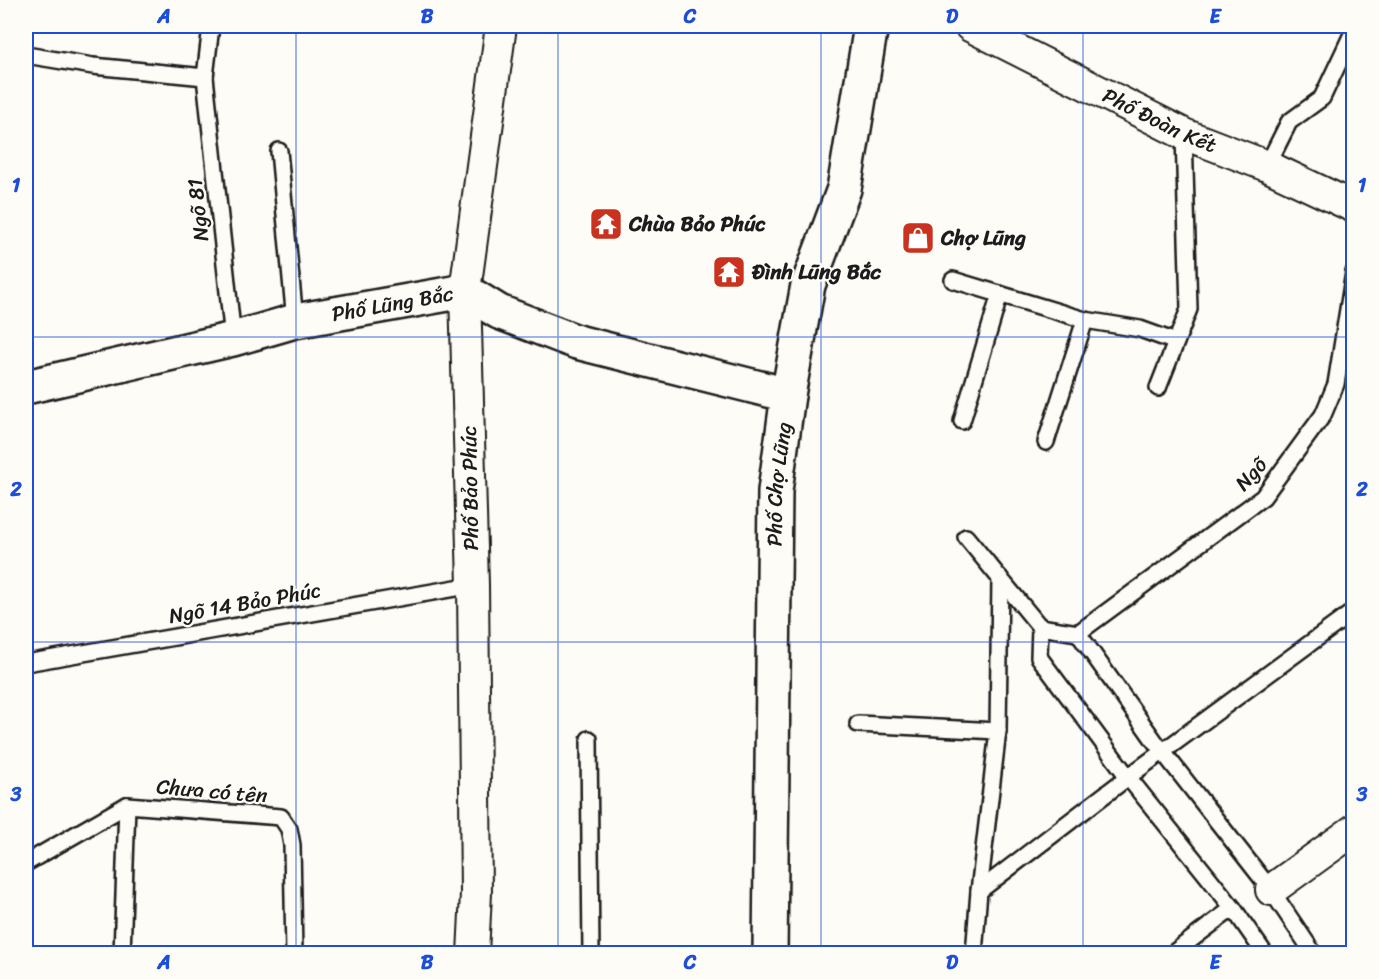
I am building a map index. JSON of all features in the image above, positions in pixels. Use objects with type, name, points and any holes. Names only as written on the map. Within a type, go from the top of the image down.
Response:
[{"type":"street","name":"Phố Bảo Phúc","points":[[473,954],[476,893],[465,291],[501,26]]},
{"type":"street","name":"Phố Chợ Lũng","points":[[770,954],[775,491],[788,394],[808,285],[844,189],[871,26]]},
{"type":"street","name":"Phố Đoàn Kết","points":[[970,26],[1184,134],[1267,166],[1353,207]]},
{"type":"street","name":"Phố Lũng Bắc","points":[[26,387],[233,339],[295,321],[465,291],[499,312],[577,342],[788,394]]},
{"type":"street","points":[[1271,890],[1353,830]]},
{"type":"lane","name":"Ngõ 81","points":[[211,26],[205,76],[233,339]]},
{"type":"lane","points":[[1267,166],[1289,122],[1322,98],[1350,46],[1353,30]]},
{"type":"lane","points":[[26,55],[93,66],[205,76]]},
{"type":"lane","points":[[1158,388],[1188,309],[1184,134]]},
{"type":"lane","points":[[279,152],[295,321]]},
{"type":"lane","name":"Ngõ","points":[[1078,633],[1263,497],[1323,415],[1336,384],[1353,272]]},
{"type":"lane","points":[[953,280],[1085,320],[1140,329],[1176,342]]},
{"type":"lane","points":[[962,421],[1000,294]]},
{"type":"lane","points":[[1046,442],[1085,320]]},
{"type":"lane","points":[[966,537],[1040,627],[1039,657],[1128,777],[1233,908],[1265,954]]},
{"type":"lane","points":[[974,954],[998,730],[1000,578]]},
{"type":"lane","name":"Ngõ 14 Bảo Phúc","points":[[26,663],[472,585]]},
{"type":"lane","points":[[979,891],[1128,777],[1353,611]]},
{"type":"lane","points":[[1040,627],[1078,633],[1163,752],[1271,890],[1314,954]]},
{"type":"lane","points":[[858,724],[998,730]]},
{"type":"lane","points":[[589,739],[591,954]]},
{"type":"lane","points":[[26,863],[127,805]]},
{"type":"lane","points":[[122,954],[127,805]]},
{"type":"lane","name":"Chưa có tên","points":[[127,805],[282,817],[289,828],[292,845],[294,954]]},
{"type":"lane","points":[[1172,954],[1233,908]]},
{"type":"place","name":"Chùa Bảo Phúc","points":[[606,224]]},
{"type":"place","name":"Chợ Lũng","points":[[918,238]]},
{"type":"place","name":"Đình Lũng Bắc","points":[[729,272]]}]
